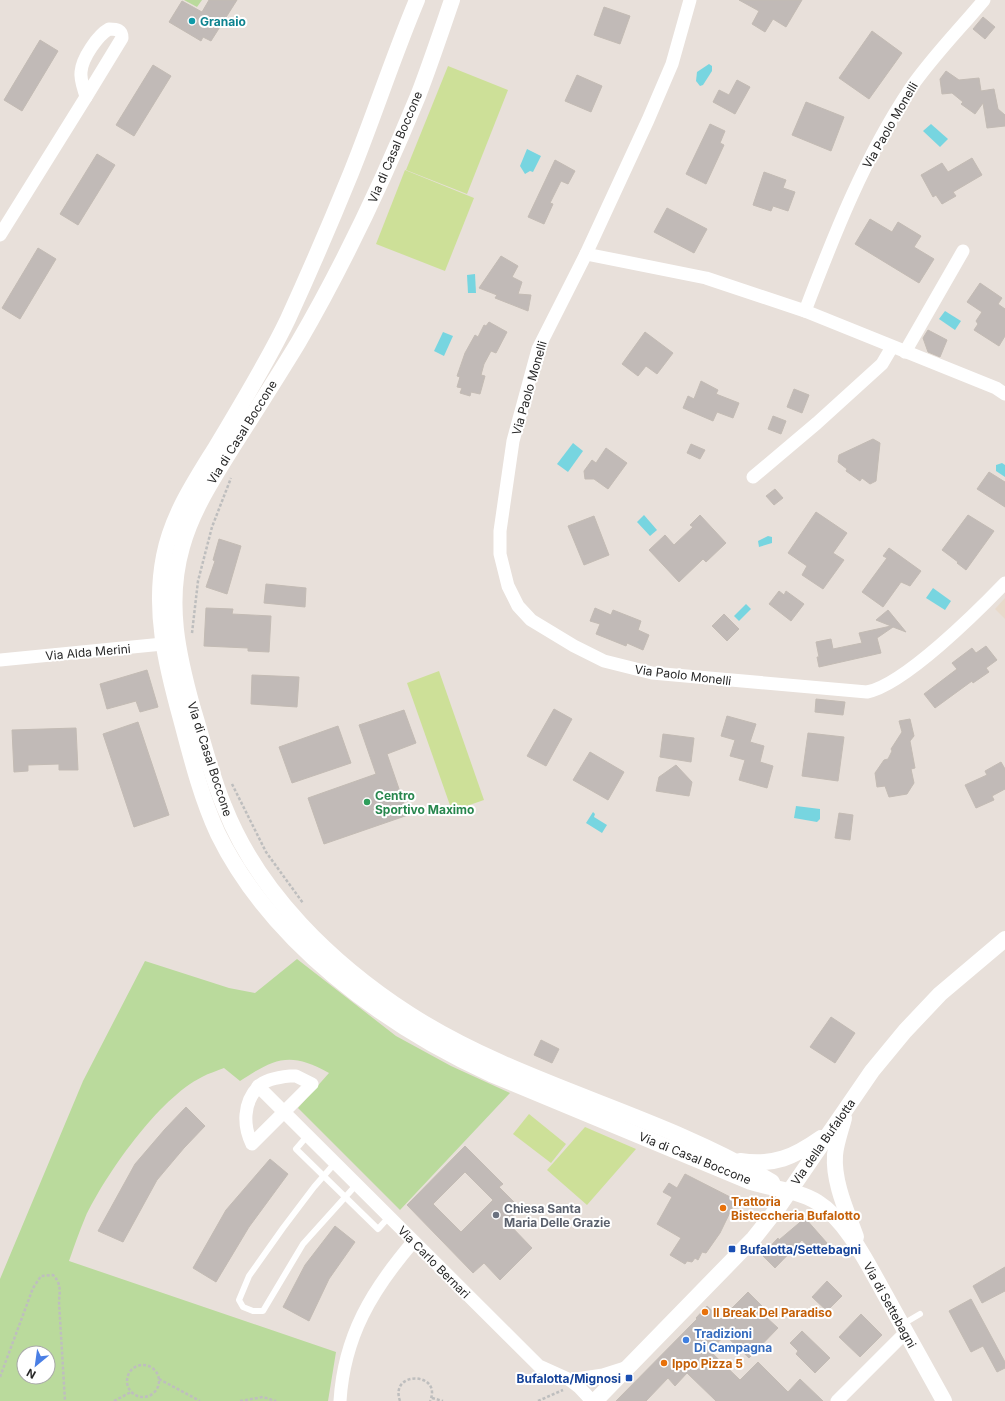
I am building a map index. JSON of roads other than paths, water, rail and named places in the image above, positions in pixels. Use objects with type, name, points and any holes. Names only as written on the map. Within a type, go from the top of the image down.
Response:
[{"type":"street","name":"Via di Casal Boccone","points":[[417,0],[351,173],[287,321],[248,392],[188,492],[174,521],[165,553],[160,585],[159,614],[177,643],[186,685],[210,767],[232,825],[251,859],[270,887],[318,941],[390,1001],[417,1019],[463,1044],[737,1161],[789,1192]]},
{"type":"street","name":"Via di Casal Boccone","points":[[452,0],[416,101],[374,196],[340,266],[298,342],[208,488],[190,524],[181,548],[173,606],[190,752],[204,799],[218,833],[232,858],[261,900],[300,944],[363,999],[400,1025],[473,1066],[751,1182],[767,1188],[789,1192]]},
{"type":"street","name":"Via Paolo Monelli","points":[[690,0],[672,64],[648,120],[586,254],[538,349],[513,441],[500,531],[502,564],[513,598],[531,620],[574,646],[598,658],[634,670],[652,673],[867,692],[881,688],[890,683],[910,668],[966,621],[1005,583]]},
{"type":"street","name":"Via Paolo Monelli","points":[[805,311],[845,211],[874,148],[910,89],[941,47],[984,0]]},
{"type":"street","points":[[0,235],[86,97],[122,38],[122,34],[116,29],[109,29],[104,32],[84,61],[81,73],[86,97]]},
{"type":"street","points":[[905,352],[963,251]]},
{"type":"street","points":[[586,254],[706,278],[805,311],[996,388],[1005,394]]},
{"type":"street","points":[[753,477],[817,423],[882,364],[892,347]]},
{"type":"street","name":"Via Alda Merini","points":[[0,660],[177,643]]},
{"type":"street","name":"Via della Bufalotta","points":[[594,1401],[754,1238],[789,1192],[847,1106],[881,1059],[921,1013],[962,975],[1005,939]]},
{"type":"street","points":[[296,1076],[312,1084],[252,1144],[248,1136],[245,1121],[249,1103],[258,1086],[275,1078],[296,1076]]},
{"type":"street","name":"Via Carlo Bernari","points":[[258,1086],[539,1366],[570,1380],[580,1387],[594,1401]]},
{"type":"street","points":[[847,1106],[835,1153],[835,1166],[840,1188],[860,1252]]},
{"type":"street","points":[[737,1161],[766,1163],[786,1158],[806,1149],[829,1133]]},
{"type":"street","name":"Via di Settebagni","points":[[789,1192],[812,1200],[824,1207],[840,1223],[860,1252],[944,1401]]},
{"type":"street","points":[[340,1401],[343,1370],[357,1325],[380,1284],[413,1242]]},
{"type":"street","points":[[837,1401],[904,1329]]},
{"type":"street","points":[[570,1380],[603,1375],[626,1368]]},
{"type":"lane","points":[[308,1136],[296,1150],[378,1228],[389,1217]]},
{"type":"lane","points":[[335,1163],[323,1176],[283,1228],[249,1276],[239,1300],[243,1307],[253,1311],[264,1311],[303,1244],[357,1184]]},
{"type":"lane","points":[[904,1329],[920,1314]]},
{"type":"water","points":[[709,64],[712,66],[712,71],[703,85],[700,86],[696,81],[697,72]]},
{"type":"water","points":[[931,124],[948,139],[940,147],[923,131]]},
{"type":"water","points":[[527,149],[541,156],[533,172],[530,171],[525,174],[520,166]]},
{"type":"water","points":[[475,274],[476,293],[468,293],[467,275]]},
{"type":"water","points":[[945,311],[961,321],[955,330],[939,319]]},
{"type":"water","points":[[443,332],[453,336],[444,356],[434,351]]},
{"type":"water","points":[[573,443],[583,451],[568,472],[557,464]]},
{"type":"water","points":[[1002,463],[1005,465],[1005,477],[996,471],[996,465]]},
{"type":"water","points":[[644,515],[657,530],[650,536],[637,522]]},
{"type":"water","points":[[768,536],[772,537],[772,543],[759,547],[758,541]]},
{"type":"water","points":[[933,588],[951,601],[945,610],[926,598]]},
{"type":"water","points":[[746,604],[751,609],[739,621],[734,616]]},
{"type":"water","points":[[796,806],[820,809],[820,819],[817,822],[794,818]]},
{"type":"water","points":[[593,812],[595,814],[594,817],[607,825],[602,833],[586,823]]},
{"type":"place","name":"Granaio","points":[[192,21]]},
{"type":"place","name":"Centro Sportivo Maximo","points":[[367,802]]},
{"type":"place","name":"Trattoria Bisteccheria Bufalotto","points":[[723,1208]]},
{"type":"place","name":"Chiesa Santa Maria Delle Grazie","points":[[496,1215]]},
{"type":"place","name":"Bufalotta/Settebagni","points":[[732,1249]]},
{"type":"place","name":"Il Break Del Paradiso","points":[[705,1312]]},
{"type":"place","name":"Tradizioni Di Campagna","points":[[686,1340]]},
{"type":"place","name":"Ippo Pizza 5","points":[[664,1363]]},
{"type":"place","name":"Bufalotta/Mignosi","points":[[629,1378]]}]
